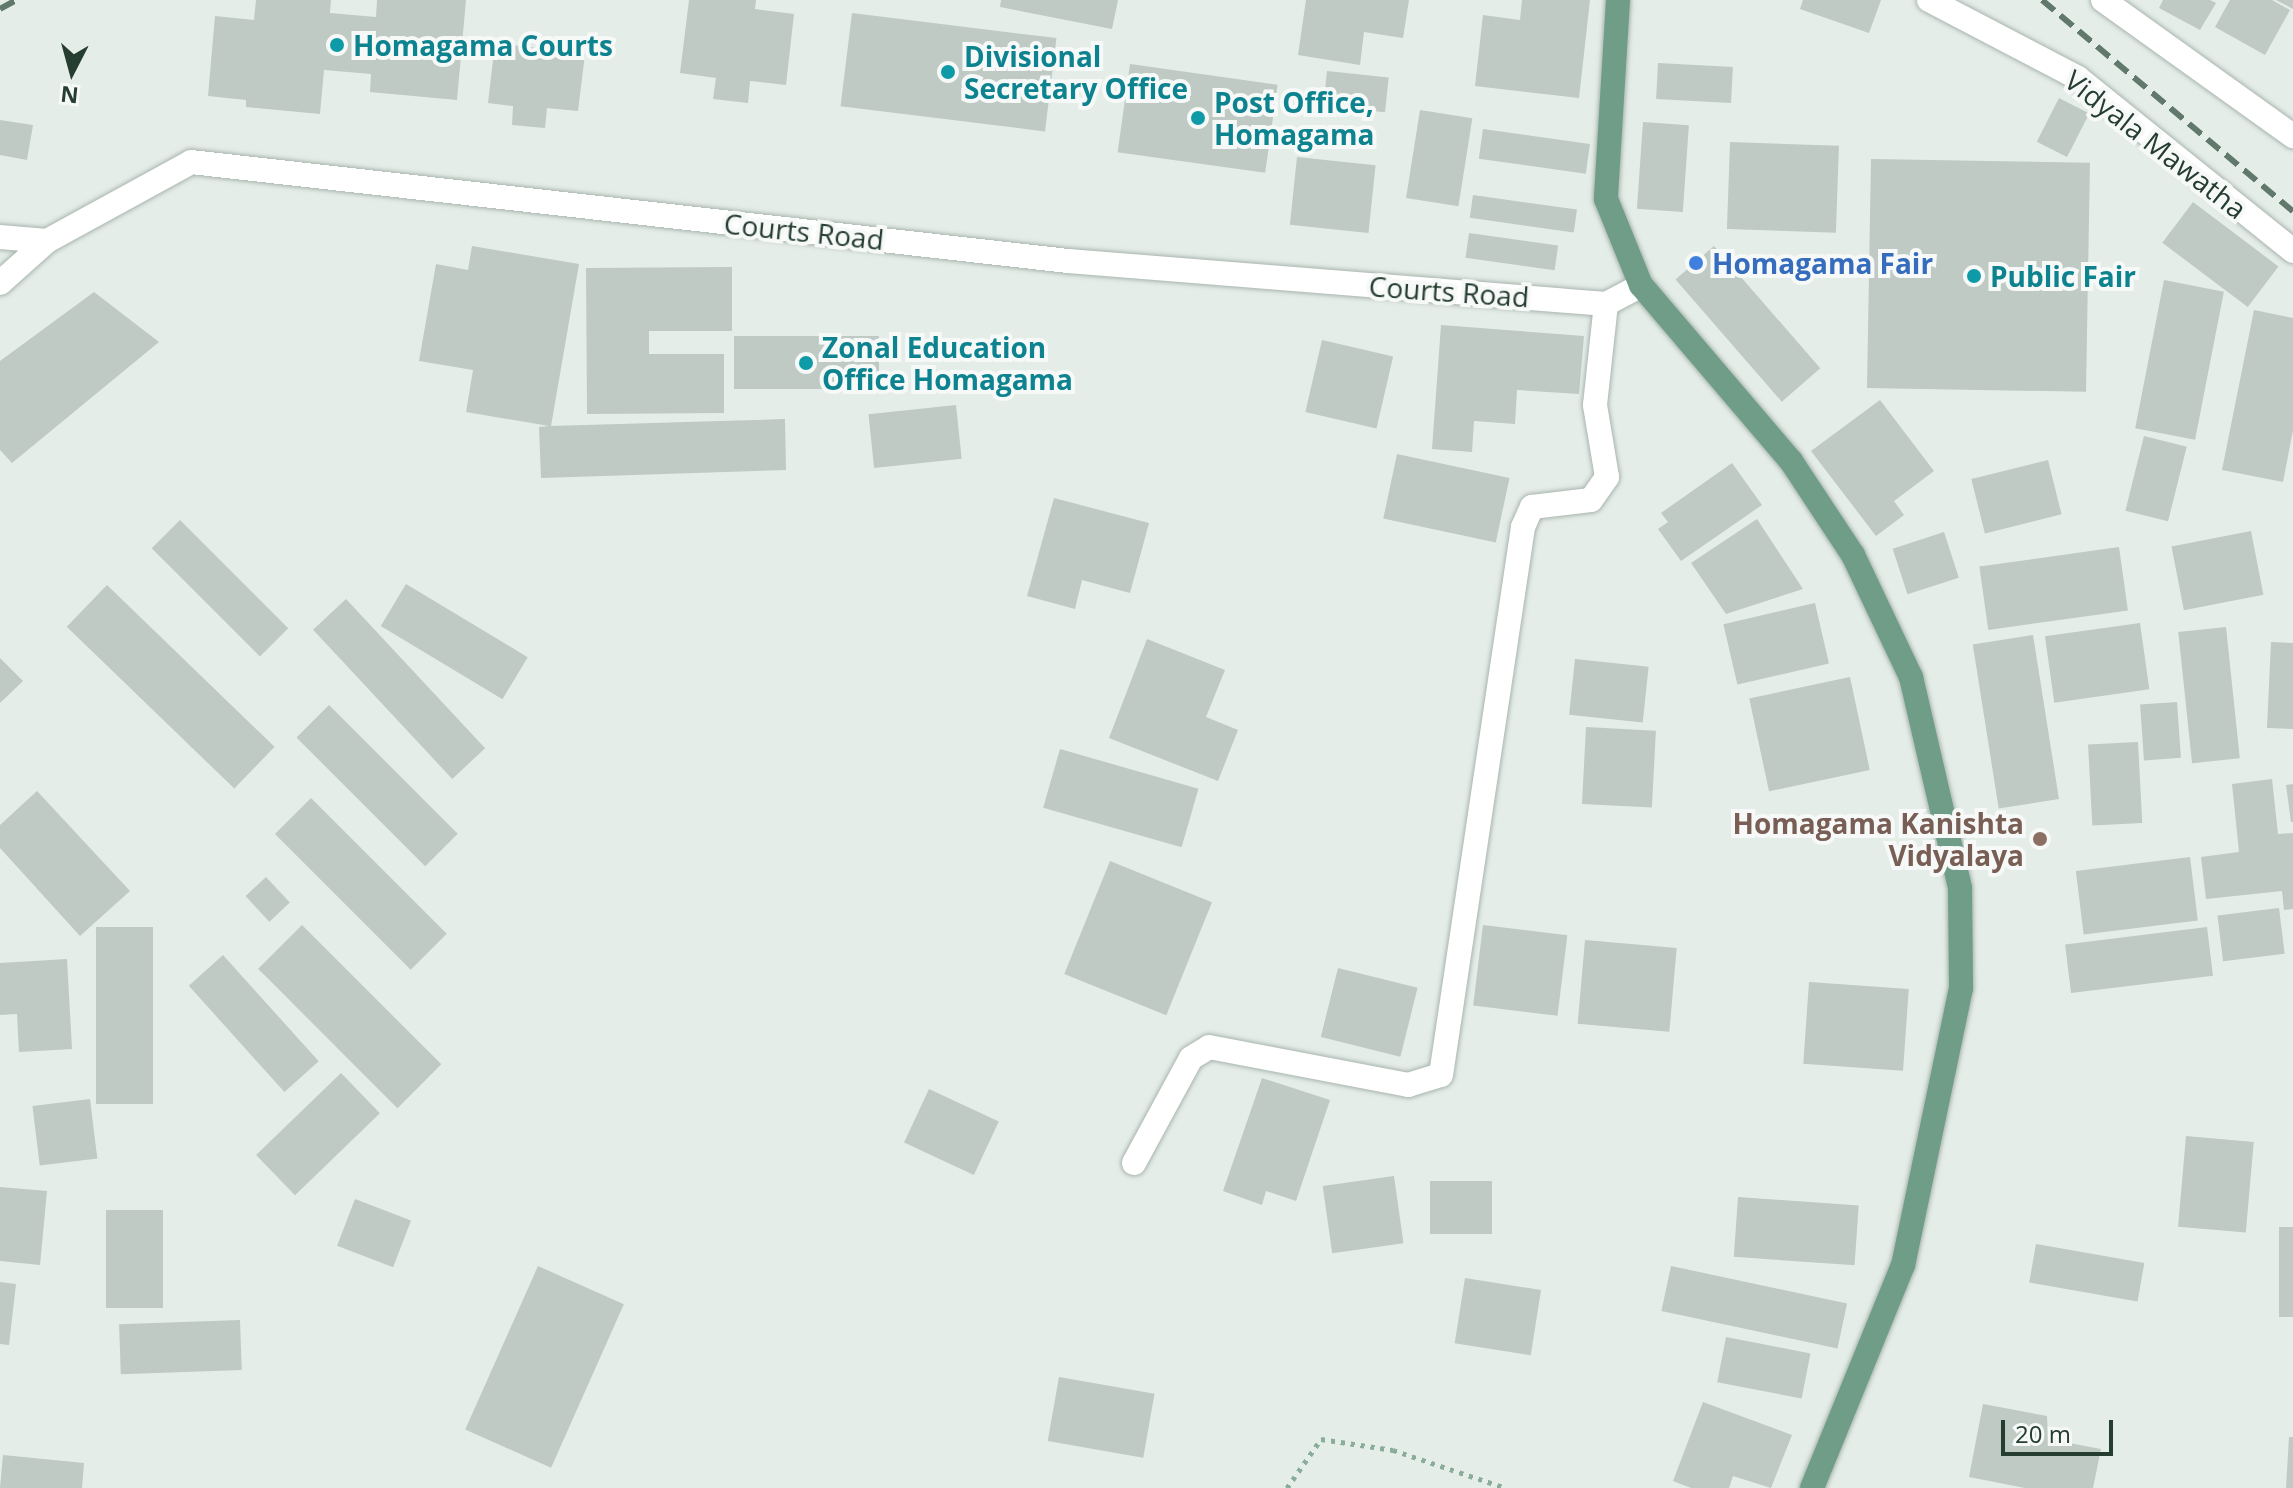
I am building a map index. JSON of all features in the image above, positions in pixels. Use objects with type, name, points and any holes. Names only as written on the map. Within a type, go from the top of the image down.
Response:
[{"type":"main road","points":[[1618,0],[1606,199],[1641,285],[1791,461],[1853,555],[1911,677],[1960,888],[1961,988],[1903,1265],[1812,1488]]},
{"type":"street","name":"Vidyala Mawatha","points":[[1929,0],[2078,78],[2293,251]]},
{"type":"street","points":[[2103,0],[2293,136]]},
{"type":"street","name":"Courts Road","points":[[0,283],[47,241],[191,162],[1068,261],[1606,304]]},
{"type":"street","points":[[0,237],[47,241]]},
{"type":"street","points":[[1134,1163],[1191,1058],[1209,1047],[1408,1085],[1441,1075],[1523,527],[1532,507],[1591,500],[1607,477],[1595,405],[1606,304],[1641,285]]},
{"type":"path","points":[[1287,1488],[1321,1439],[1393,1450],[1506,1488]]},
{"type":"building","name":"Homagama Courts","points":[[256,0],[331,0],[330,13],[376,17],[377,0],[466,0],[457,100],[370,92],[371,74],[324,70],[320,114],[246,107],[246,100],[208,96],[215,16],[254,20]]},
{"type":"building","points":[[689,0],[756,0],[755,9],[794,14],[786,85],[750,81],[748,103],[713,99],[716,78],[680,73]]},
{"type":"building","points":[[1001,0],[1118,0],[1112,29],[1000,7]]},
{"type":"building","points":[[1306,0],[1409,0],[1403,38],[1364,32],[1360,65],[1298,55]]},
{"type":"building","points":[[1522,0],[1590,0],[1579,98],[1475,86],[1483,15],[1520,20]]},
{"type":"building","points":[[1803,0],[1881,0],[1869,33],[1800,9]]},
{"type":"building","points":[[2163,0],[2210,0],[2216,3],[2200,30],[2159,8]]},
{"type":"building","points":[[2230,0],[2272,0],[2290,10],[2265,55],[2215,27]]},
{"type":"building","points":[[2276,0],[2293,0],[2293,9]]},
{"type":"building","name":"Divisional Secretary Office","points":[[852,13],[1056,38],[1045,131],[841,106]]},
{"type":"building","points":[[495,43],[585,54],[578,111],[547,108],[545,128],[512,125],[513,106],[488,103]]},
{"type":"building","points":[[1658,63],[1733,67],[1731,103],[1656,99]]},
{"type":"building","name":"Post Office, Homagama","points":[[1130,64],[1278,85],[1265,173],[1118,152]]},
{"type":"building","points":[[1327,71],[1389,77],[1385,112],[1323,106]]},
{"type":"building","points":[[2059,98],[2089,113],[2067,157],[2037,142]]},
{"type":"building","points":[[1420,110],[1472,118],[1458,206],[1406,198]]},
{"type":"building","points":[[0,120],[33,125],[27,160],[0,155]]},
{"type":"building","points":[[1643,122],[1689,125],[1683,212],[1637,209]]},
{"type":"building","points":[[1483,129],[1590,144],[1586,174],[1479,159]]},
{"type":"building","points":[[1730,142],[1839,146],[1836,233],[1727,229]]},
{"type":"building","points":[[1297,157],[1376,165],[1368,233],[1290,225]]},
{"type":"building","name":"Public Fair","points":[[1871,159],[2090,163],[2086,392],[1867,388]]},
{"type":"building","points":[[1473,195],[1577,210],[1574,232],[1470,218]]},
{"type":"building","points":[[2193,202],[2278,266],[2248,307],[2162,243]]},
{"type":"building","points":[[1469,233],[1558,246],[1555,270],[1466,258]]},
{"type":"building","points":[[472,246],[579,264],[551,426],[785,419],[786,470],[541,478],[539,427],[549,426],[466,412],[473,370],[419,361],[436,264],[468,270]]},
{"type":"building","points":[[1714,246],[1820,368],[1782,402],[1676,279]]},
{"type":"building","points":[[732,267],[732,331],[649,331],[649,354],[724,354],[724,413],[587,414],[586,268]]},
{"type":"building","points":[[2164,280],[2224,292],[2195,440],[2135,428]]},
{"type":"building","points":[[94,292],[159,342],[12,463],[0,450],[0,361]]},
{"type":"building","points":[[2254,310],[2293,318],[2293,430],[2283,482],[2222,470]]},
{"type":"building","points":[[1441,325],[1584,336],[1579,394],[1517,390],[1515,424],[1474,421],[1472,452],[1432,449]]},
{"type":"building","name":"Zonal Education Office Homagama","points":[[734,336],[879,336],[879,389],[734,389]]},
{"type":"building","points":[[1322,340],[1393,356],[1376,429],[1305,412]]},
{"type":"building","points":[[1880,400],[1934,471],[1894,501],[1904,515],[1876,536],[1811,451]]},
{"type":"building","points":[[956,405],[962,459],[874,468],[868,414]]},
{"type":"building","points":[[2144,436],[2187,447],[2168,521],[2125,511]]},
{"type":"building","points":[[1397,454],[1509,478],[1496,542],[1383,519]]},
{"type":"building","points":[[2048,460],[2062,514],[1985,533],[1971,479]]},
{"type":"building","points":[[1732,463],[1762,505],[1681,561],[1658,529],[1668,522],[1661,513]]},
{"type":"building","points":[[1054,498],[1149,523],[1130,593],[1082,580],[1075,609],[1027,596]]},
{"type":"building","points":[[1757,519],[1803,589],[1726,614],[1691,563]]},
{"type":"building","points":[[180,520],[288,628],[260,656],[152,548]]},
{"type":"building","points":[[2251,531],[2263,595],[2184,610],[2171,546]]},
{"type":"building","points":[[1944,532],[1959,578],[1907,594],[1893,549]]},
{"type":"building","points":[[2119,547],[2128,610],[1988,630],[1979,567]]},
{"type":"building","points":[[406,584],[528,657],[502,699],[381,626]]},
{"type":"building","points":[[107,585],[275,747],[234,789],[67,627]]},
{"type":"building","points":[[346,599],[485,748],[452,779],[313,630]]},
{"type":"building","points":[[1815,603],[1829,663],[1737,685],[1723,624]]},
{"type":"building","points":[[2140,623],[2149,689],[2054,703],[2045,636]]},
{"type":"building","points":[[2226,627],[2240,758],[2192,763],[2178,632]]},
{"type":"building","points":[[2033,635],[2059,799],[1999,808],[1973,645]]},
{"type":"building","points":[[1147,639],[1225,670],[1206,717],[1238,730],[1218,781],[1109,738]]},
{"type":"building","points":[[2271,642],[2293,643],[2293,729],[2267,728]]},
{"type":"building","points":[[0,658],[23,681],[0,703]]},
{"type":"building","points":[[1575,659],[1649,667],[1643,722],[1569,715]]},
{"type":"building","points":[[1850,677],[1870,770],[1769,791],[1749,698]]},
{"type":"building","points":[[2177,702],[2181,758],[2144,760],[2140,705]]},
{"type":"building","points":[[329,705],[458,834],[425,866],[296,738]]},
{"type":"building","points":[[1586,727],[1656,731],[1652,808],[1582,804]]},
{"type":"building","points":[[2138,742],[2142,823],[2092,826],[2088,745]]},
{"type":"building","points":[[1060,749],[1198,789],[1182,847],[1043,808]]},
{"type":"building","points":[[2272,779],[2278,834],[2293,833],[2293,909],[2284,910],[2282,891],[2206,899],[2201,857],[2239,852],[2232,784]]},
{"type":"building","points":[[2293,784],[2293,822],[2291,822],[2286,785]]},
{"type":"building","points":[[37,791],[130,891],[80,936],[0,848],[0,825]]},
{"type":"building","points":[[311,798],[447,934],[411,970],[275,834]]},
{"type":"building","points":[[2190,857],[2198,921],[2084,935],[2076,871]]},
{"type":"building","points":[[1110,861],[1212,902],[1166,1015],[1064,974]]},
{"type":"building","points":[[266,877],[290,903],[269,922],[246,896]]},
{"type":"building","points":[[2279,908],[2285,954],[2223,961],[2217,916]]},
{"type":"building","points":[[302,925],[441,1064],[397,1108],[258,969]]},
{"type":"building","points":[[1483,925],[1567,935],[1557,1016],[1473,1005]]},
{"type":"building","points":[[96,927],[153,927],[153,1104],[96,1104]]},
{"type":"building","points":[[2207,927],[2213,976],[2071,993],[2065,944]]},
{"type":"building","points":[[1585,940],[1677,948],[1669,1032],[1578,1024]]},
{"type":"building","points":[[223,955],[319,1061],[285,1092],[189,986]]},
{"type":"building","points":[[67,959],[72,1049],[19,1052],[17,1014],[0,1015],[0,963]]},
{"type":"building","points":[[1338,968],[1418,988],[1400,1057],[1321,1037]]},
{"type":"building","points":[[1809,982],[1909,989],[1903,1071],[1803,1064]]},
{"type":"building","points":[[341,1073],[380,1113],[295,1195],[256,1155]]},
{"type":"building","points":[[1262,1078],[1330,1100],[1296,1201],[1266,1191],[1262,1205],[1223,1191]]},
{"type":"building","points":[[929,1089],[999,1122],[974,1175],[904,1142]]},
{"type":"building","points":[[90,1099],[97,1159],[40,1166],[32,1106]]},
{"type":"building","points":[[2186,1136],[2254,1142],[2246,1233],[2178,1227]]},
{"type":"building","points":[[1394,1176],[1403,1243],[1332,1253],[1323,1186]]},
{"type":"building","points":[[1430,1181],[1492,1181],[1492,1234],[1430,1234]]},
{"type":"building","points":[[0,1187],[47,1191],[40,1265],[0,1261]]},
{"type":"building","points":[[1738,1197],[1859,1205],[1855,1265],[1734,1257]]},
{"type":"building","points":[[355,1199],[411,1221],[393,1267],[337,1246]]},
{"type":"building","points":[[106,1210],[163,1210],[163,1308],[106,1308]]},
{"type":"building","points":[[2279,1227],[2293,1227],[2293,1317],[2279,1317]]},
{"type":"building","points":[[2036,1244],[2144,1263],[2138,1302],[2029,1282]]},
{"type":"building","points":[[538,1266],[624,1304],[551,1468],[465,1430]]},
{"type":"building","points":[[1671,1266],[1847,1303],[1838,1348],[1661,1311]]},
{"type":"building","points":[[1465,1278],[1541,1290],[1531,1355],[1455,1343]]},
{"type":"building","points":[[0,1282],[16,1284],[9,1345],[0,1344]]},
{"type":"building","points":[[240,1320],[242,1370],[121,1374],[119,1324]]},
{"type":"building","points":[[1726,1337],[1810,1353],[1802,1399],[1717,1382]]},
{"type":"building","points":[[1059,1377],[1155,1394],[1143,1458],[1048,1441]]},
{"type":"building","points":[[1703,1402],[1792,1435],[1771,1488],[1733,1476],[1729,1488],[1691,1488],[1673,1481]]},
{"type":"building","points":[[1983,1404],[2047,1416],[2048,1439],[2101,1449],[2093,1488],[2025,1488],[1969,1477]]},
{"type":"building","points":[[2289,1437],[2293,1437],[2293,1488],[2286,1488]]},
{"type":"building","points":[[3,1455],[84,1463],[82,1488],[0,1488]]},
{"type":"railway","points":[[0,9],[16,0]]},
{"type":"railway","points":[[2042,0],[2293,211]]},
{"type":"place","name":"Homagama Courts","points":[[337,45]]},
{"type":"place","name":"Divisional Secretary Office","points":[[948,72]]},
{"type":"place","name":"Post Office, Homagama","points":[[1198,118]]},
{"type":"place","name":"Homagama Fair","points":[[1696,263]]},
{"type":"place","name":"Public Fair","points":[[1974,276]]},
{"type":"place","name":"Zonal Education Office Homagama","points":[[806,363]]},
{"type":"place","name":"Homagama Kanishta Vidyalaya","points":[[2040,839]]}]
